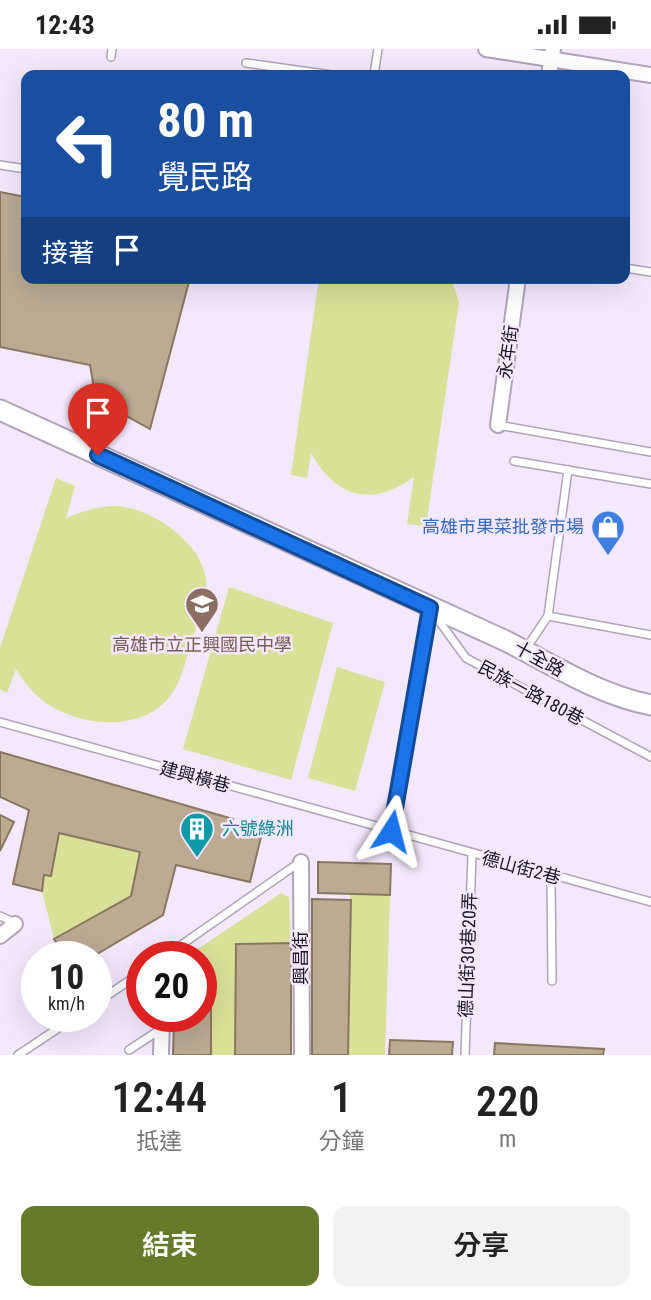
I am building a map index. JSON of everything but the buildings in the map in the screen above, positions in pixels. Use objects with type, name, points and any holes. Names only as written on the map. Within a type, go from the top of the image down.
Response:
[{"type":"street","points":[[486,49],[552,54],[627,70]]},
{"type":"street","points":[[630,71],[651,75]]},
{"type":"street","name":"永年街","points":[[498,425],[517,284]]},
{"type":"street","name":"十全路","points":[[0,410],[525,651],[572,677],[632,702],[651,705]]},
{"type":"street","name":"興昌街","points":[[301,862],[302,1055]]},
{"type":"street","points":[[0,936],[15,924]]},
{"type":"street","points":[[161,1055],[162,1032]]},
{"type":"lane","points":[[375,70],[378,49]]},
{"type":"lane","points":[[246,63],[296,70]]},
{"type":"lane","points":[[0,165],[21,168]]},
{"type":"lane","points":[[630,269],[651,272]]},
{"type":"lane","points":[[498,425],[651,452]]},
{"type":"lane","points":[[514,461],[651,484]]},
{"type":"lane","points":[[525,651],[548,616],[568,470]]},
{"type":"lane","points":[[391,831],[430,608]]},
{"type":"lane","name":"民族一路180巷","points":[[430,608],[466,658],[651,757]]},
{"type":"lane","points":[[548,616],[651,635]]},
{"type":"lane","name":"建興橫巷","points":[[0,722],[391,831]]},
{"type":"lane","name":"德山街2巷","points":[[391,831],[651,902]]},
{"type":"lane","name":"德山街30巷20弄","points":[[465,1055],[472,855]]},
{"type":"lane","points":[[187,941],[301,862]]},
{"type":"lane","points":[[551,876],[552,981]]},
{"type":"lane","points":[[0,916],[15,924]]},
{"type":"lane","points":[[18,1055],[52,1032]]},
{"type":"lane","points":[[130,1050],[151,1032]]},
{"type":"green space","points":[[318,284],[453,284],[459,302],[426,526],[407,524],[414,477],[384,492],[356,494],[332,480],[311,453],[307,478],[291,475]]},
{"type":"green space","points":[[56,478],[75,486],[66,518],[88,510],[112,506],[140,511],[155,518],[181,537],[192,548],[205,574],[204,606],[182,672],[165,702],[146,715],[111,722],[75,717],[37,696],[16,669],[7,693],[0,689],[0,648]]},
{"type":"green space","points":[[229,587],[333,623],[291,780],[183,749]]},
{"type":"green space","points":[[337,667],[385,682],[355,791],[308,778]]},
{"type":"green space","points":[[59,833],[140,852],[131,896],[54,939],[42,891],[44,875],[51,875]]},
{"type":"green space","points":[[281,893],[289,897],[291,943],[236,945],[235,1055],[211,1055],[211,1032],[217,1032],[217,941],[210,941]]},
{"type":"green space","points":[[350,894],[390,895],[385,1055],[348,1055]]},
{"type":"place","name":"高雄市果菜批發市場","points":[[608,557]]},
{"type":"place","name":"高雄市立正興國民中學","points":[[202,634]]},
{"type":"place","name":"六號綠洲","points":[[197,859]]},
{"type":"route","points":[[98,455],[430,608],[391,831]]}]
